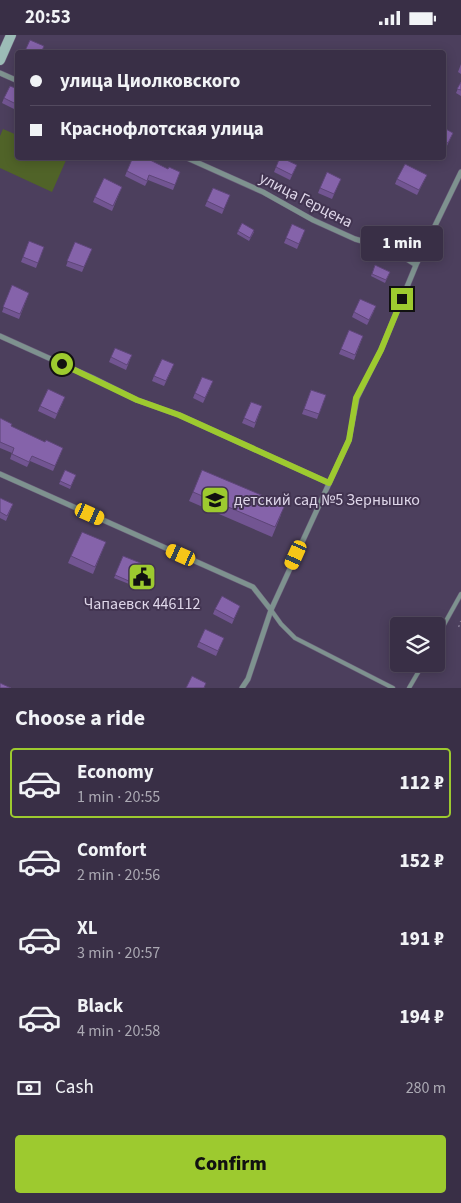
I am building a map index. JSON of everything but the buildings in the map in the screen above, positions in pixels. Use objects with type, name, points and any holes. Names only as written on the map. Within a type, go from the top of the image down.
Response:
[{"type":"street","points":[[0,61],[12,35]]},
{"type":"street","points":[[0,73],[15,80]]},
{"type":"street","name":"улица Герцена","points":[[192,160],[263,192],[313,220],[355,239],[393,250],[416,265]]},
{"type":"street","points":[[242,688],[248,679],[271,610],[349,440],[356,398],[381,350],[416,265],[461,172]]},
{"type":"street","points":[[0,336],[94,378],[137,400],[179,415],[329,483]]},
{"type":"street","points":[[0,474],[253,587],[271,610]]},
{"type":"lane","points":[[445,623],[461,594]]},
{"type":"lane","points":[[271,610],[281,624],[295,638],[393,688]]},
{"type":"lane","points":[[409,688],[418,672]]},
{"type":"path","points":[[460,626],[461,621]]},
{"type":"green space","points":[[3,129],[15,134],[15,160],[66,160],[52,192],[0,168],[0,136]]},
{"type":"place","name":"детский сад №5 Зернышко","points":[[215,500]]},
{"type":"place","name":"Чапаевск 446112","points":[[142,577]]},
{"type":"route","points":[[62,364],[137,400],[179,415],[329,483],[349,440],[356,398],[381,350],[402,299]]}]
